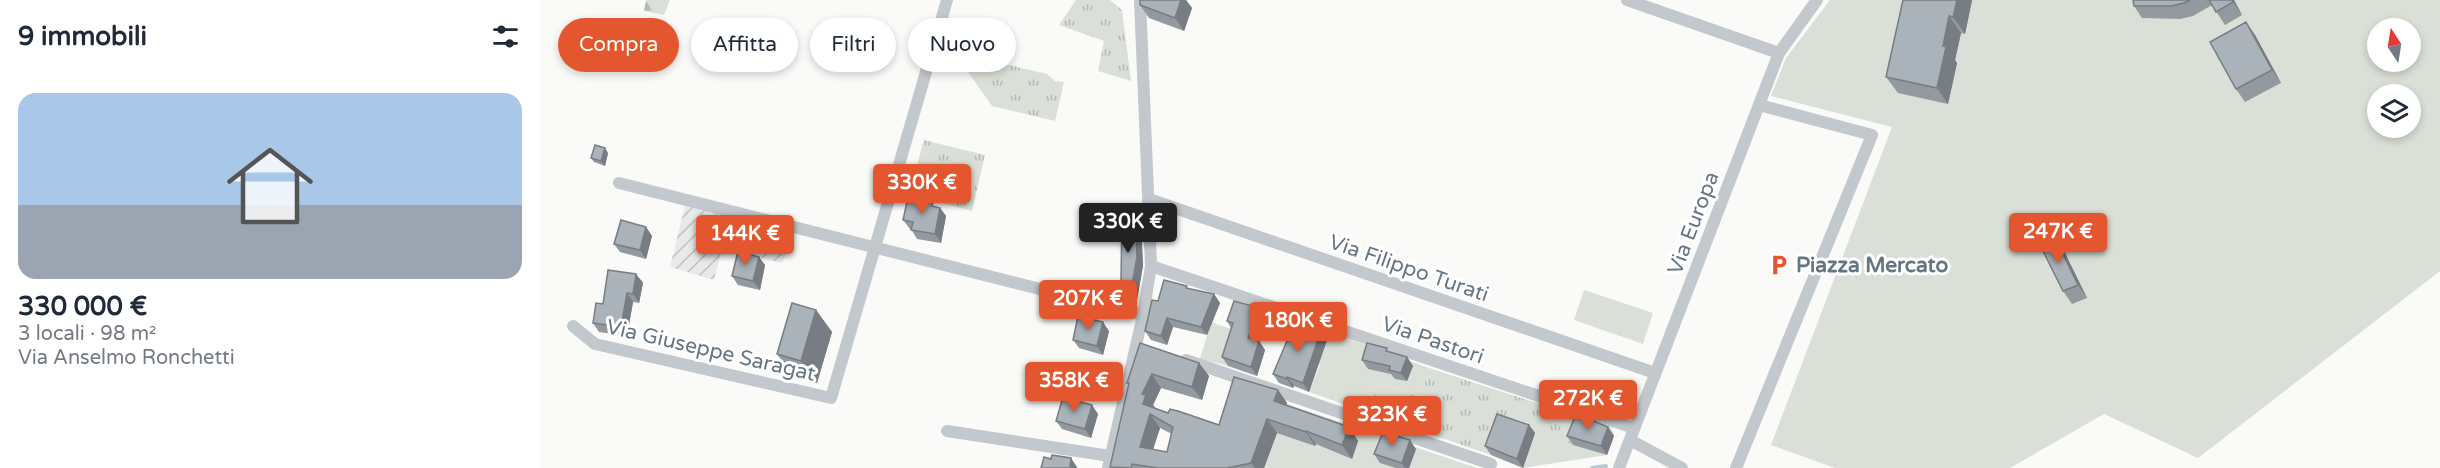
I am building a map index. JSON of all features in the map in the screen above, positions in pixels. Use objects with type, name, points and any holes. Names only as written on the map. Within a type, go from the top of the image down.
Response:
[{"type":"street","points":[[876,248],[947,0]]},
{"type":"street","points":[[1626,0],[1779,54]]},
{"type":"street","name":"Via Europa","points":[[1619,468],[1779,54],[1817,0]]},
{"type":"street","points":[[947,431],[1109,462],[1142,345],[1143,315],[1151,266],[1149,199],[1136,2]]},
{"type":"street","points":[[1736,468],[1872,135],[1759,105]]},
{"type":"street","points":[[619,183],[1143,315]]},
{"type":"street","name":"Via Filippo Turati","points":[[1149,199],[1655,373]]},
{"type":"street","name":"Via Giuseppe Saragat","points":[[573,326],[595,344],[831,398],[876,248]]},
{"type":"street","name":"Via Pastori","points":[[1151,266],[1632,434]]},
{"type":"street","points":[[1169,354],[1491,464]]},
{"type":"street","points":[[1632,434],[1682,468]]},
{"type":"shaded area","points":[[685,205],[794,232],[782,263],[722,249],[714,280],[670,267]]},
{"type":"green space","points":[[646,0],[670,0],[664,15],[644,11]]},
{"type":"green space","points":[[1076,0],[1110,0],[1122,10],[1131,81],[1098,71],[1104,41],[1059,25]]},
{"type":"green space","points":[[1830,0],[2440,0],[2440,271],[2198,458],[2104,414],[2010,468],[1835,468],[1771,445],[1892,127],[1771,96],[1786,58]]},
{"type":"green space","points":[[1016,67],[1047,74],[1055,81],[1064,82],[1055,121],[992,106],[968,72],[1016,72]]},
{"type":"green space","points":[[924,140],[985,155],[972,211],[909,194]]},
{"type":"green space","points":[[1584,290],[1653,313],[1643,344],[1574,320]]},
{"type":"green space","points":[[1211,322],[1239,332],[1228,366],[1200,359]]},
{"type":"green space","points":[[1330,332],[1429,368],[1421,396],[1374,382],[1363,411],[1309,392]]},
{"type":"green space","points":[[1429,368],[1611,427],[1614,436],[1582,423],[1573,445],[1503,423],[1491,455],[1363,411],[1374,382],[1421,396]]},
{"type":"green space","points":[[1287,404],[1477,468],[1264,468]]},
{"type":"green space","points":[[1535,433],[1607,455],[1523,468]]},
{"type":"building","points":[[1140,0],[1181,0],[1175,18],[1140,5]]},
{"type":"building","points":[[1903,0],[1957,0],[1953,17],[1949,16],[1943,46],[1946,47],[1937,88],[1886,77]]},
{"type":"building","points":[[2133,0],[2190,0],[2171,6],[2134,6]]},
{"type":"building","points":[[2209,0],[2232,0],[2233,2],[2216,12]]},
{"type":"building","points":[[2246,22],[2272,70],[2236,89],[2210,42]]},
{"type":"building","points":[[595,145],[605,148],[601,161],[591,158]]},
{"type":"building","points":[[908,197],[933,201],[932,206],[940,208],[935,234],[911,230],[913,222],[903,220]]},
{"type":"building","points":[[1122,213],[1135,215],[1137,257],[1130,296],[1115,292],[1116,283],[1121,283]]},
{"type":"building","points":[[621,220],[646,227],[640,250],[614,244]]},
{"type":"building","points":[[2054,236],[2078,285],[2063,291],[2039,243]]},
{"type":"building","points":[[738,251],[759,257],[753,281],[732,276]]},
{"type":"building","points":[[608,270],[636,274],[633,294],[627,293],[621,327],[593,323],[596,303],[603,304]]},
{"type":"building","points":[[1164,280],[1214,294],[1201,327],[1167,318],[1161,336],[1145,331],[1152,300],[1158,301]]},
{"type":"building","points":[[1234,301],[1259,308],[1248,338],[1259,341],[1251,367],[1222,357],[1233,323],[1227,321]]},
{"type":"building","points":[[792,303],[816,310],[801,361],[777,354]]},
{"type":"building","points":[[1078,316],[1103,322],[1097,346],[1073,340]]},
{"type":"building","points":[[1299,322],[1321,331],[1303,383],[1273,374],[1294,324],[1298,326]]},
{"type":"building","points":[[1140,343],[1199,363],[1192,387],[1152,374],[1142,394],[1146,395],[1143,404],[1168,413],[1170,409],[1178,411],[1219,425],[1234,377],[1278,390],[1274,401],[1349,427],[1342,445],[1267,419],[1251,463],[1227,468],[1158,468],[1132,464],[1131,468],[1110,467],[1129,383],[1127,383]],"holes":[[[1150,414],[1173,427],[1167,452],[1140,447]]]},
{"type":"building","points":[[1367,343],[1387,348],[1386,351],[1407,357],[1401,373],[1389,370],[1390,366],[1362,360]]},
{"type":"building","points":[[1063,397],[1092,405],[1085,429],[1056,421]]},
{"type":"building","points":[[1497,414],[1529,425],[1517,459],[1485,446]]},
{"type":"building","points":[[1576,414],[1608,427],[1601,446],[1567,436]]},
{"type":"building","points":[[1383,432],[1410,440],[1402,463],[1374,454]]},
{"type":"building","points":[[1052,455],[1071,458],[1070,468],[1041,468],[1044,457],[1051,459]]},
{"type":"waterway","points":[[1592,468],[1606,466]]},
{"type":"place","name":"Piazza Mercato","points":[[1779,265]]}]
